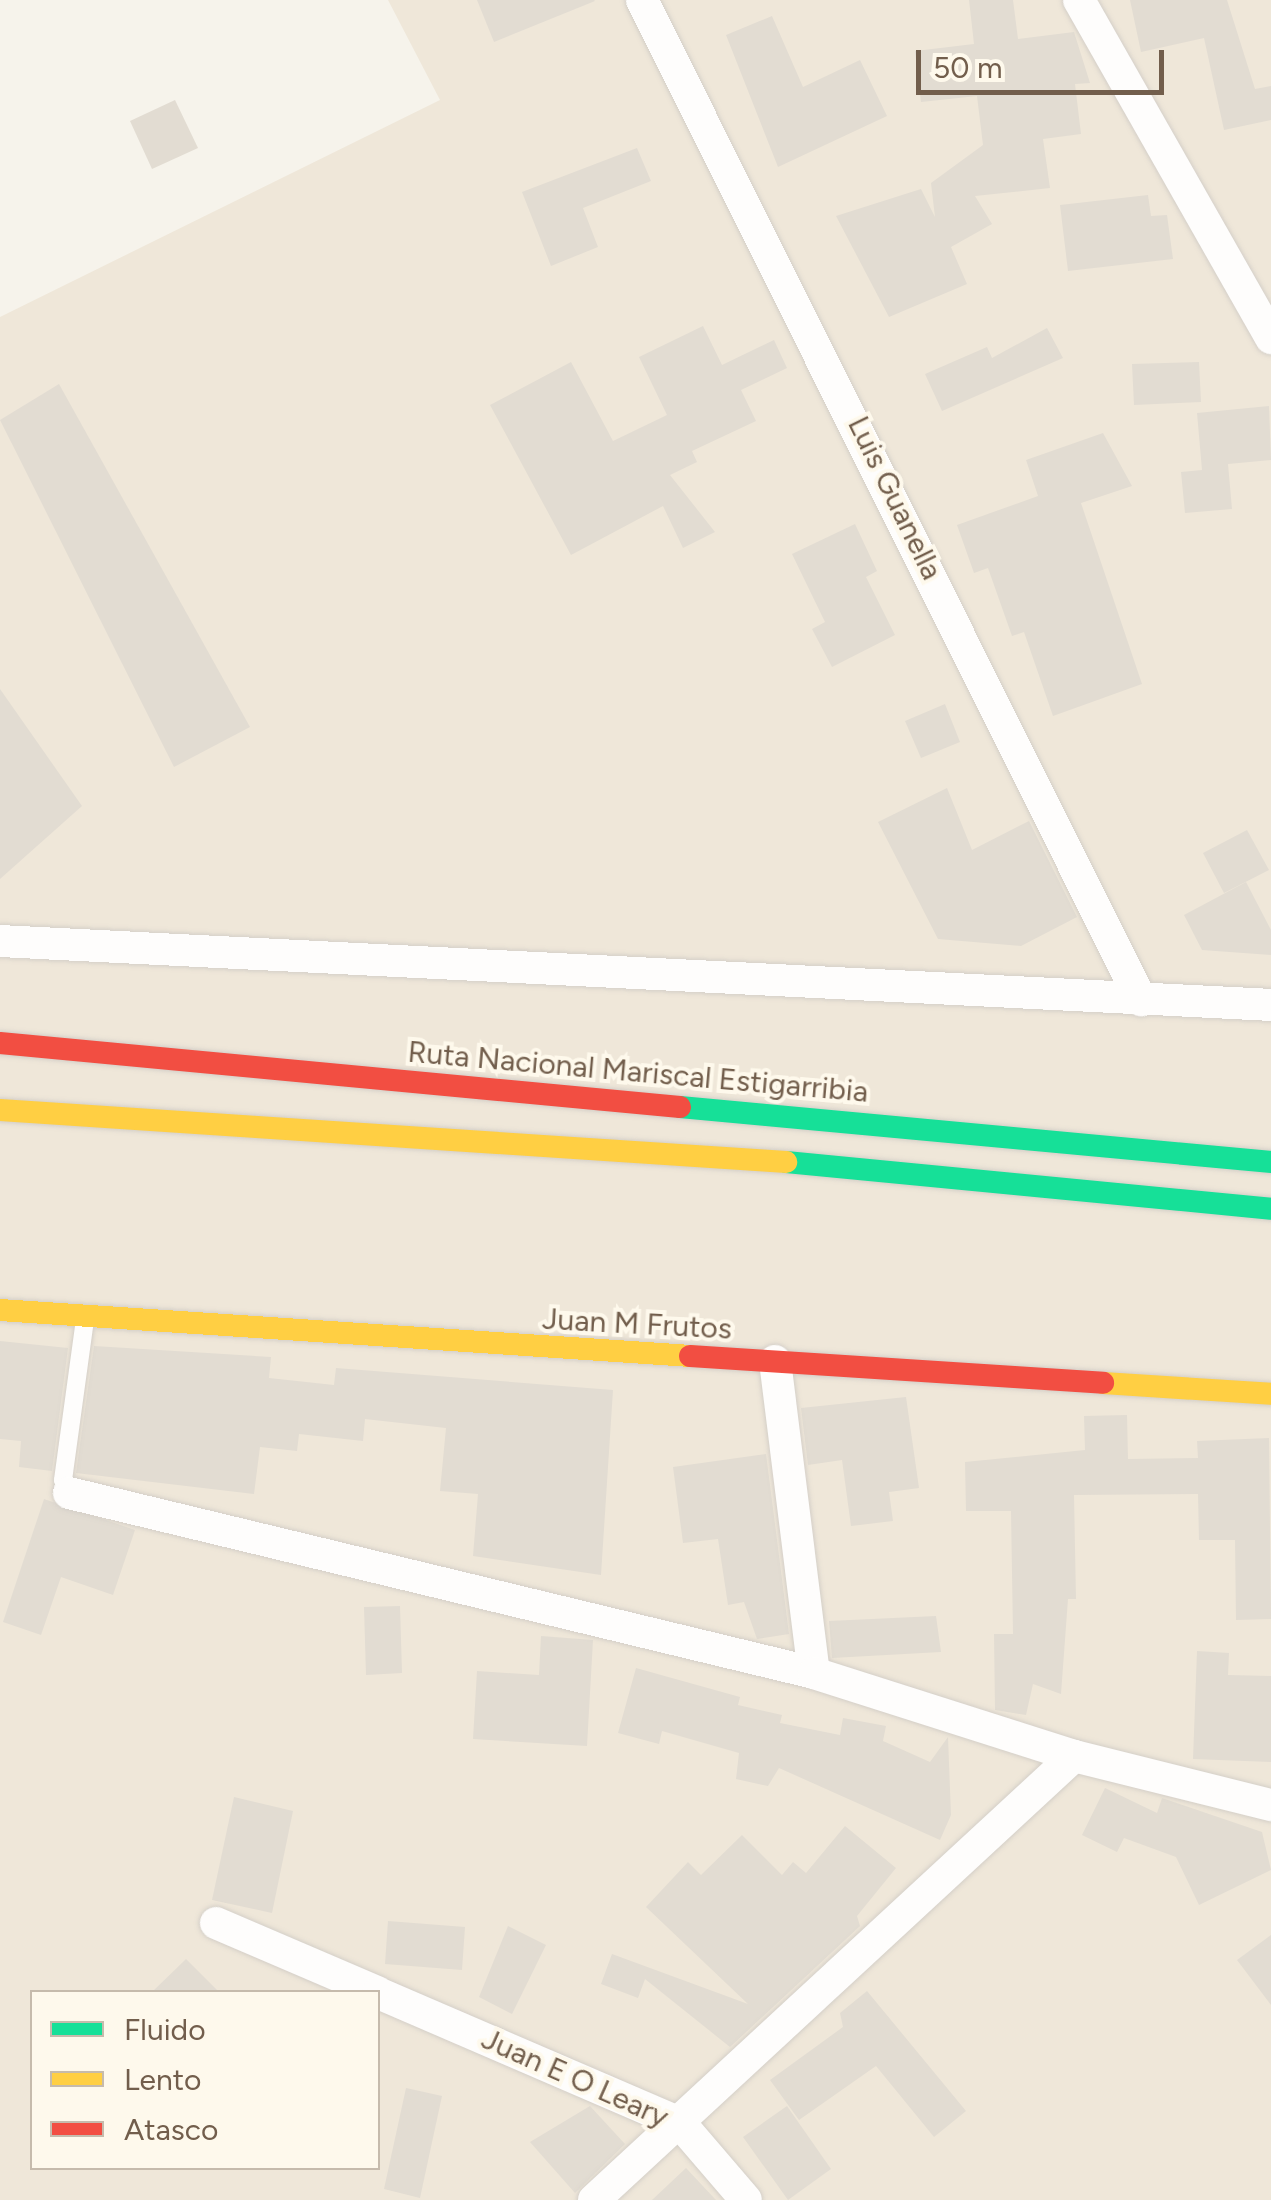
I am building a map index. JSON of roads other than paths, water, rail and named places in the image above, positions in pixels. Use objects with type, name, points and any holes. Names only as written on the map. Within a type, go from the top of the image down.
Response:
[{"type":"main road","name":"Ruta Nacional Mariscal Estigarribia","points":[[0,1042],[1271,1162]]},
{"type":"main road","points":[[0,1110],[876,1168],[1271,1209]]},
{"type":"main road","name":"Juan M Frutos","points":[[0,1310],[85,1319],[1271,1394]]},
{"type":"street","name":"Luis Guanella","points":[[642,0],[1142,1000]]},
{"type":"street","points":[[1079,0],[1271,338]]},
{"type":"street","points":[[0,941],[1271,1006]]},
{"type":"street","points":[[774,1361],[814,1673]]},
{"type":"street","points":[[69,1493],[814,1673],[1074,1756],[1271,1806]]},
{"type":"street","points":[[594,2200],[1074,1756]]},
{"type":"street","name":"Juan E O Leary","points":[[216,1923],[372,1990]]},
{"type":"street","name":"Juan E O Leary","points":[[380,1993],[680,2123],[746,2200]]},
{"type":"lane","points":[[69,1493],[63,1480],[85,1319]]}]
